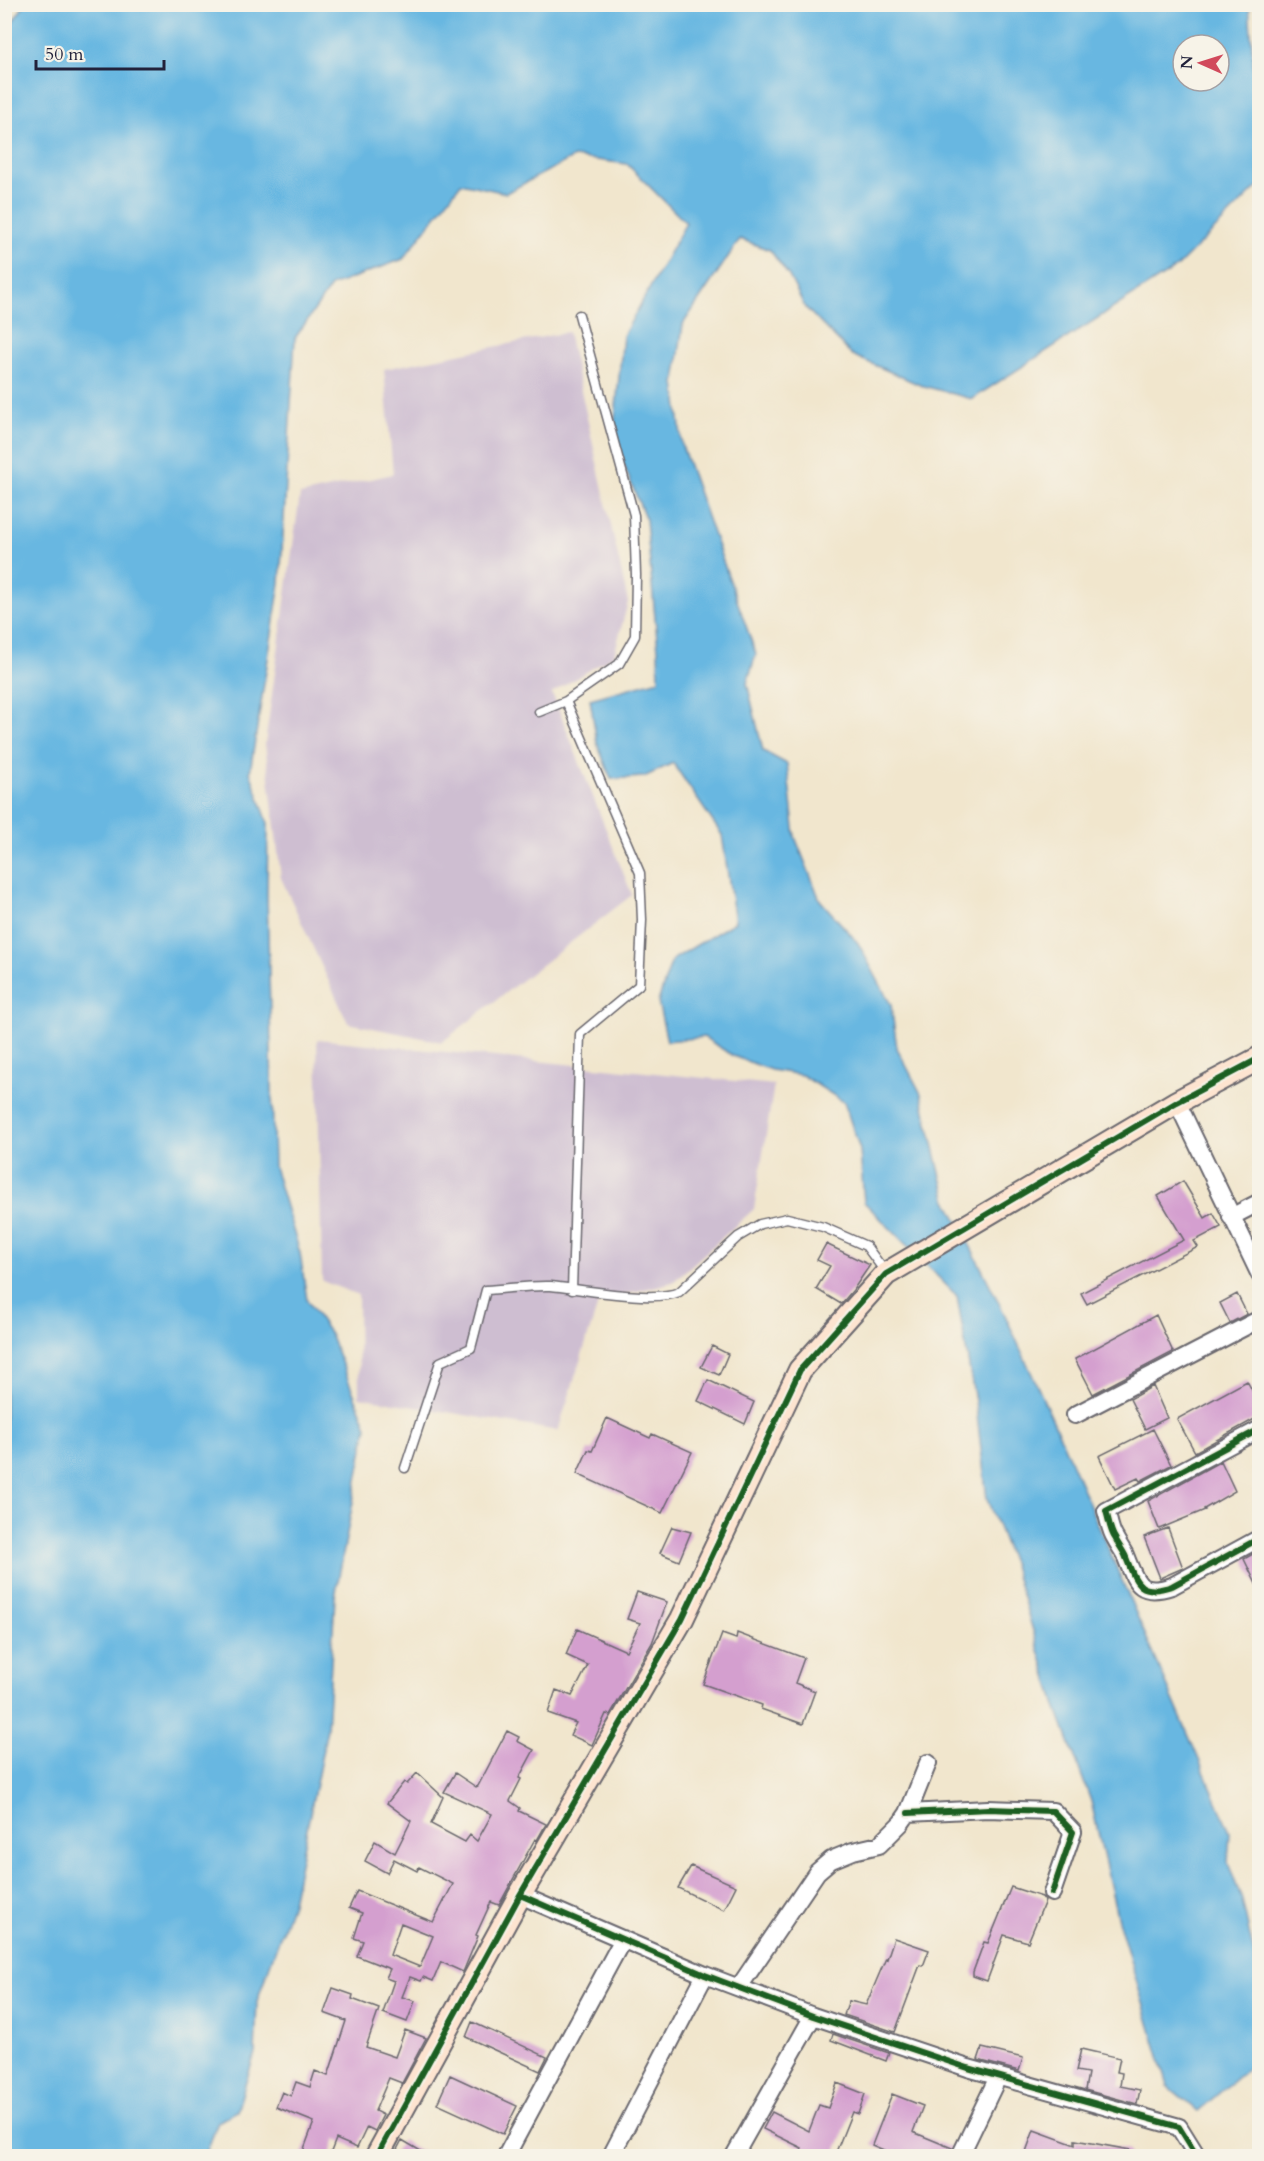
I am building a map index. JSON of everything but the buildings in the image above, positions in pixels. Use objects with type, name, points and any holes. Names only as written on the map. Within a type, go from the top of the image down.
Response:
[{"type":"street","points":[[377,2157],[520,1895],[682,1619],[800,1370],[886,1274],[1177,1102],[1260,1058]]},
{"type":"street","points":[[1177,1102],[1260,1275]]},
{"type":"street","points":[[1231,1217],[1260,1203]]},
{"type":"street","points":[[1075,1415],[1260,1319]]},
{"type":"street","points":[[1260,1429],[1106,1511],[1114,1537],[1121,1547],[1136,1582],[1146,1589],[1160,1590],[1172,1586],[1260,1538]]},
{"type":"street","points":[[740,1987],[817,1872],[831,1860],[853,1851],[879,1845],[901,1823],[908,1813],[928,1763]]},
{"type":"street","points":[[908,1813],[988,1809],[1053,1810],[1072,1832],[1052,1893]]},
{"type":"street","points":[[520,1895],[705,1975],[813,2016],[968,2068],[1179,2127],[1197,2157]]},
{"type":"street","points":[[506,2157],[623,1939]]},
{"type":"street","points":[[611,2157],[705,1975]]},
{"type":"street","points":[[734,2157],[813,2016]]},
{"type":"street","points":[[960,2157],[998,2076]]},
{"type":"lane","points":[[539,712],[566,701],[619,664],[635,636],[634,515],[579,315]]},
{"type":"lane","points":[[566,701],[640,873],[642,920],[639,985],[580,1034],[572,1290]]},
{"type":"lane","points":[[405,1468],[440,1362],[471,1348],[486,1290],[549,1286],[572,1290],[649,1295],[672,1294],[679,1292],[738,1237],[760,1224],[787,1218],[823,1227],[866,1246],[886,1274]]},
{"type":"shaded area","points":[[568,332],[628,602],[614,655],[552,693],[632,895],[442,1042],[348,1023],[281,878],[265,744],[300,495],[393,474],[384,369]]},
{"type":"shaded area","points":[[317,1039],[774,1085],[754,1209],[673,1282],[599,1301],[558,1431],[359,1397],[358,1295],[322,1281]]},
{"type":"water","points":[[25,4],[1249,5],[1259,147],[1259,185],[1177,267],[972,399],[920,385],[852,355],[805,307],[789,276],[770,250],[740,239],[683,324],[675,382],[682,446],[756,654],[747,683],[763,751],[787,764],[795,837],[820,900],[858,943],[891,1005],[897,1048],[921,1094],[946,1198],[1005,1315],[1059,1434],[1230,1832],[1228,1863],[1242,1900],[1259,1977],[1259,2059],[1198,2111],[1168,2086],[1118,1920],[1091,1801],[1057,1709],[1013,1565],[987,1499],[976,1407],[957,1296],[864,1202],[860,1150],[844,1102],[802,1075],[771,1070],[733,1056],[704,1037],[667,1041],[658,1002],[672,960],[735,922],[722,835],[673,763],[644,777],[611,779],[597,743],[590,699],[659,680],[646,520],[613,438],[623,336],[686,223],[627,164],[574,157],[506,193],[461,183],[403,259],[331,286],[295,338],[280,583],[250,772],[268,823],[267,894],[274,1167],[300,1253],[307,1300],[330,1334],[367,1427],[335,1597],[327,1729],[292,1903],[257,2001],[255,2053],[237,2111],[218,2122],[205,2156],[5,2156],[4,34]]},
{"type":"cycle path","points":[[377,2156],[520,1895],[682,1619],[800,1370],[886,1274],[1177,1102],[1260,1058]]},
{"type":"cycle path","points":[[1260,1429],[1106,1511],[1112,1532],[1136,1580],[1140,1585],[1152,1590],[1172,1586],[1260,1538]]},
{"type":"cycle path","points":[[908,1813],[988,1809],[1053,1811],[1073,1832],[1052,1893]]},
{"type":"cycle path","points":[[520,1895],[705,1975],[813,2016],[968,2068],[1179,2127],[1197,2156]]}]
